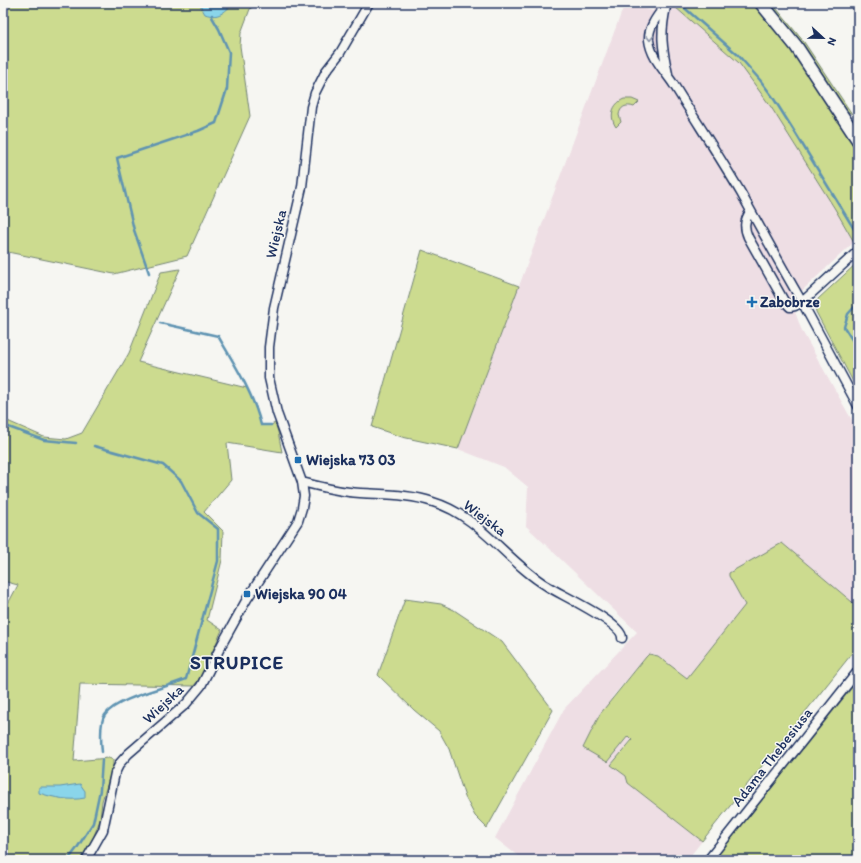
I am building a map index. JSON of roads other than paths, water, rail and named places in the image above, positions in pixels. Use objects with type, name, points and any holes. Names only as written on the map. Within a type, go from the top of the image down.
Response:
[{"type":"street","name":"Wiejska","points":[[86,860],[103,830],[115,774],[120,763],[128,754],[186,704],[201,686],[247,599],[298,520],[302,508],[304,496],[302,482],[276,413],[269,378],[269,347],[274,308],[302,186],[311,107],[315,93],[326,71],[340,53],[369,3]]},
{"type":"street","points":[[760,3],[796,46],[858,140]]},
{"type":"street","points":[[666,4],[657,16],[651,28],[649,39],[651,49],[658,64],[669,78],[741,194],[802,302],[858,406]]},
{"type":"street","points":[[666,4],[661,40],[662,51],[669,78]]},
{"type":"street","points":[[750,212],[745,222],[745,230],[784,301],[790,306],[795,306],[802,302],[858,251]]},
{"type":"street","name":"Wiejska","points":[[302,482],[348,492],[420,499],[445,506],[475,526],[543,584],[588,608],[606,620],[620,631],[622,638]]},
{"type":"street","name":"Adama Thebesiusa","points":[[708,860],[858,671]]},
{"type":"water","points":[[201,3],[234,3],[221,14],[214,16],[205,14],[201,7]]},
{"type":"water","points":[[80,784],[85,791],[85,798],[62,798],[39,793],[39,787],[60,787]]},
{"type":"waterway","points":[[679,3],[738,55],[760,80],[796,134],[854,229]]},
{"type":"waterway","points":[[149,273],[134,230],[117,158],[198,131],[216,123],[227,89],[229,52],[212,15]]},
{"type":"waterway","points":[[858,303],[848,314],[844,327],[858,349]]},
{"type":"waterway","points":[[160,323],[218,336],[248,390],[258,413],[261,425],[271,425]]},
{"type":"waterway","points":[[3,425],[44,440],[76,443]]},
{"type":"waterway","points":[[94,446],[163,465],[181,481],[198,513],[218,529],[218,561],[186,679],[119,703],[111,709],[103,718],[101,733],[102,752]]},
{"type":"waterway","points":[[68,860],[93,823],[100,790],[102,760]]},
{"type":"place","name":"Zabobrze","points":[[752,302]]},
{"type":"place","name":"Wiejska 73 03","points":[[298,460]]},
{"type":"place","name":"Wiejska 90 04","points":[[247,594]]},
{"type":"district","name":"STRUPICE","points":[[237,662]]}]
